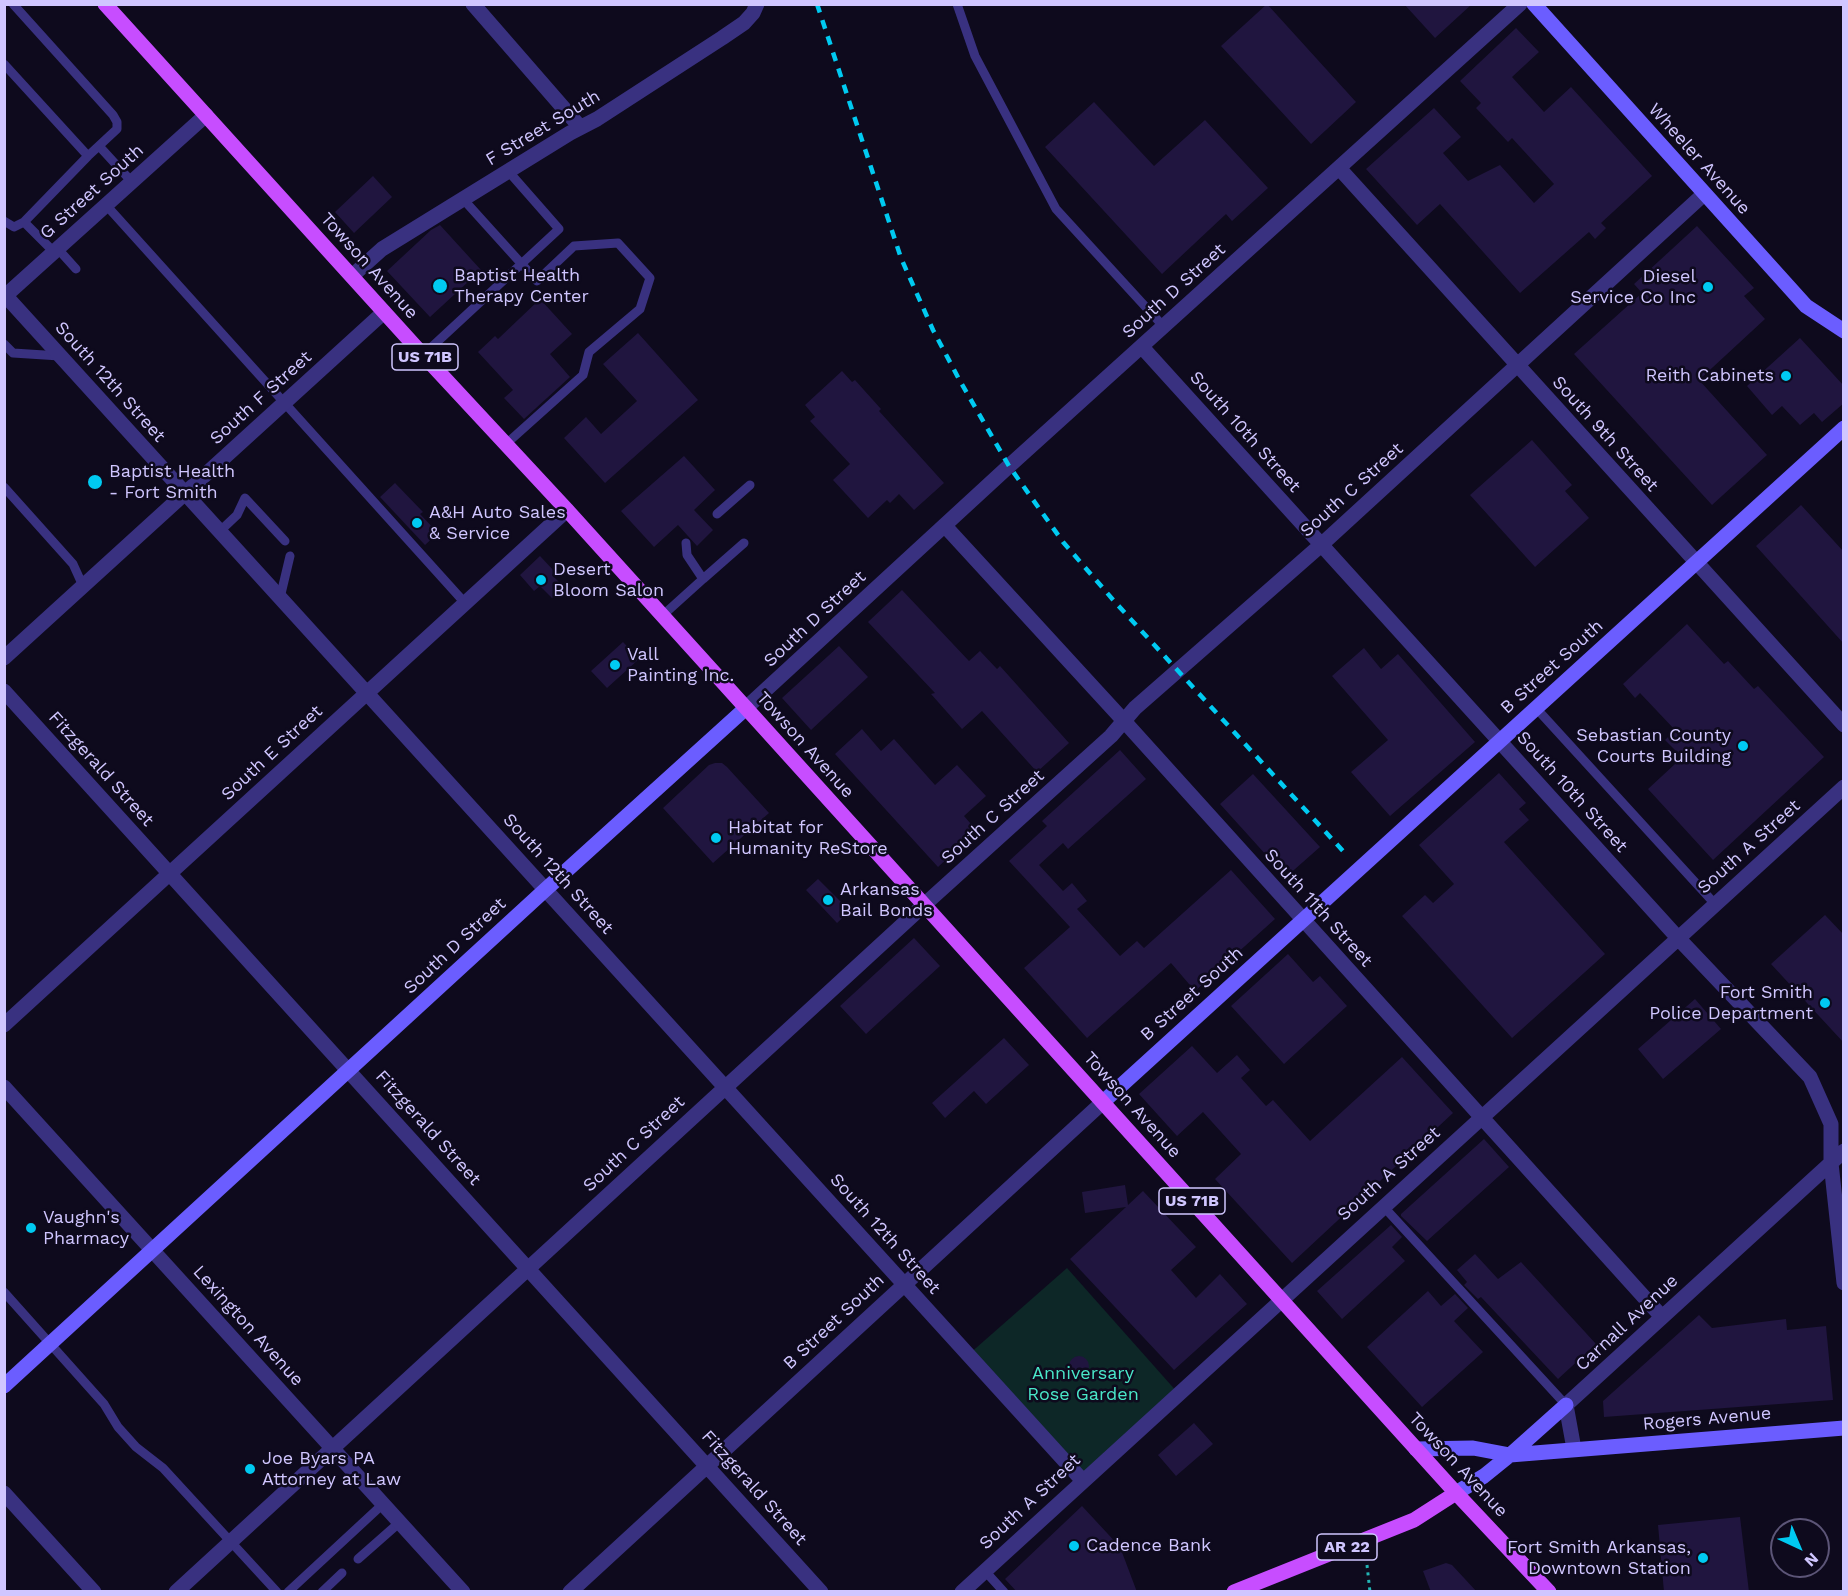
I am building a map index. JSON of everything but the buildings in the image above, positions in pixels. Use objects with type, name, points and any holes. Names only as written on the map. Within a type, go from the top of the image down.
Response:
[{"type":"main road","name":"Towson Avenue","points":[[105,4],[423,355],[567,510],[1456,1493],[1549,1592]]},
{"type":"main road","name":"AR 22","points":[[1234,1592],[1414,1520],[1456,1493]]},
{"type":"street","points":[[473,4],[580,127]]},
{"type":"street","name":"South D Street","points":[[4,1386],[545,890],[1520,4]]},
{"type":"street","name":"Wheeler Avenue","points":[[1534,4],[1806,306],[1844,331]]},
{"type":"street","name":"F Street South","points":[[352,276],[382,249],[580,127],[597,119],[722,38],[744,23],[755,9]]},
{"type":"street","name":"G Street South","points":[[5,296],[206,115]]},
{"type":"street","name":"South 9th Street","points":[[1339,168],[1516,366],[1844,725]]},
{"type":"street","name":"South C Street","points":[[176,1592],[528,1267],[1111,736],[1135,708],[1321,545],[1704,194]]},
{"type":"street","name":"South 12th Street","points":[[5,296],[1083,1480]]},
{"type":"street","name":"South F Street","points":[[4,658],[384,312]]},
{"type":"street","name":"South 10th Street","points":[[1142,347],[1678,938],[1810,1077],[1831,1124],[1831,1163],[1844,1282]]},
{"type":"street","name":"B Street South","points":[[570,1592],[1302,920],[1844,428]]},
{"type":"street","name":"South E Street","points":[[4,1025],[567,510]]},
{"type":"street","name":"South 11th Street","points":[[945,526],[1662,1317]]},
{"type":"street","name":"Fitzgerald Street","points":[[4,691],[821,1592]]},
{"type":"street","name":"South A Street","points":[[962,1592],[1844,787]]},
{"type":"street","name":"Lexington Avenue","points":[[4,1087],[463,1592]]},
{"type":"street","name":"Carnall Avenue","points":[[1566,1405],[1844,1151]]},
{"type":"street","points":[[1416,1449],[1473,1448],[1510,1455],[1574,1449],[1566,1405]]},
{"type":"street","points":[[1456,1493],[1484,1476],[1566,1405]]},
{"type":"street","name":"Rogers Avenue","points":[[1574,1449],[1844,1428]]},
{"type":"street","points":[[4,1492],[94,1592]]},
{"type":"lane","points":[[4,221],[14,227],[24,222],[117,129],[117,122],[13,4]]},
{"type":"lane","points":[[957,4],[975,56],[1056,209],[1164,327]]},
{"type":"lane","points":[[4,64],[88,156]]},
{"type":"lane","points":[[99,146],[132,182]]},
{"type":"lane","points":[[423,355],[559,229],[509,172]]},
{"type":"lane","points":[[463,199],[537,281],[574,246],[618,243],[650,278],[640,309],[589,352],[583,375],[506,444]]},
{"type":"lane","points":[[106,205],[465,603]]},
{"type":"lane","points":[[24,222],[76,269]]},
{"type":"lane","points":[[4,344],[13,353],[60,356]]},
{"type":"lane","points":[[4,361],[13,353]]},
{"type":"lane","points":[[717,514],[750,485]]},
{"type":"lane","points":[[4,487],[73,564],[83,586]]},
{"type":"lane","points":[[219,532],[237,515],[245,498],[285,542]]},
{"type":"lane","points":[[686,543],[687,555],[703,579]]},
{"type":"lane","points":[[662,616],[744,543]]},
{"type":"lane","points":[[280,598],[290,556]]},
{"type":"lane","points":[[1536,708],[1715,904]]},
{"type":"lane","points":[[1383,1206],[1566,1405]]},
{"type":"lane","points":[[4,1292],[104,1404],[118,1427],[136,1447],[163,1468],[278,1592]]},
{"type":"lane","points":[[288,1592],[383,1504]]},
{"type":"lane","points":[[358,1559],[400,1522]]},
{"type":"lane","points":[[985,1571],[1004,1592]]},
{"type":"lane","points":[[324,1591],[342,1573]]},
{"type":"path","points":[[1367,1565],[1370,1592]]},
{"type":"green space","name":"Anniversary Rose Garden","points":[[1067,1268],[1178,1393],[1083,1481],[968,1355]]},
{"type":"railway","points":[[817,4],[901,258],[933,330],[1009,466],[1063,542],[1115,602],[1343,851]]},
{"type":"place","name":"Baptist Health Therapy Center","points":[[440,286]]},
{"type":"place","name":"Diesel Service Co Inc","points":[[1708,287]]},
{"type":"place","name":"Reith Cabinets","points":[[1786,376]]},
{"type":"place","name":"Baptist Health - Fort Smith","points":[[95,482]]},
{"type":"place","name":"A&H Auto Sales & Service","points":[[417,523]]},
{"type":"place","name":"Desert Bloom Salon","points":[[541,580]]},
{"type":"place","name":"Vall Painting Inc.","points":[[615,665]]},
{"type":"place","name":"Sebastian County Courts Building","points":[[1743,746]]},
{"type":"place","name":"Habitat for Humanity ReStore","points":[[716,838]]},
{"type":"place","name":"Arkansas Bail Bonds","points":[[828,900]]},
{"type":"place","name":"Fort Smith Police Department","points":[[1825,1003]]},
{"type":"place","name":"Vaughn's Pharmacy","points":[[31,1228]]},
{"type":"place","name":"Joe Byars PA Attorney at Law","points":[[250,1469]]},
{"type":"place","name":"Cadence Bank","points":[[1074,1546]]},
{"type":"place","name":"Fort Smith Arkansas, Downtown Station","points":[[1703,1558]]}]
